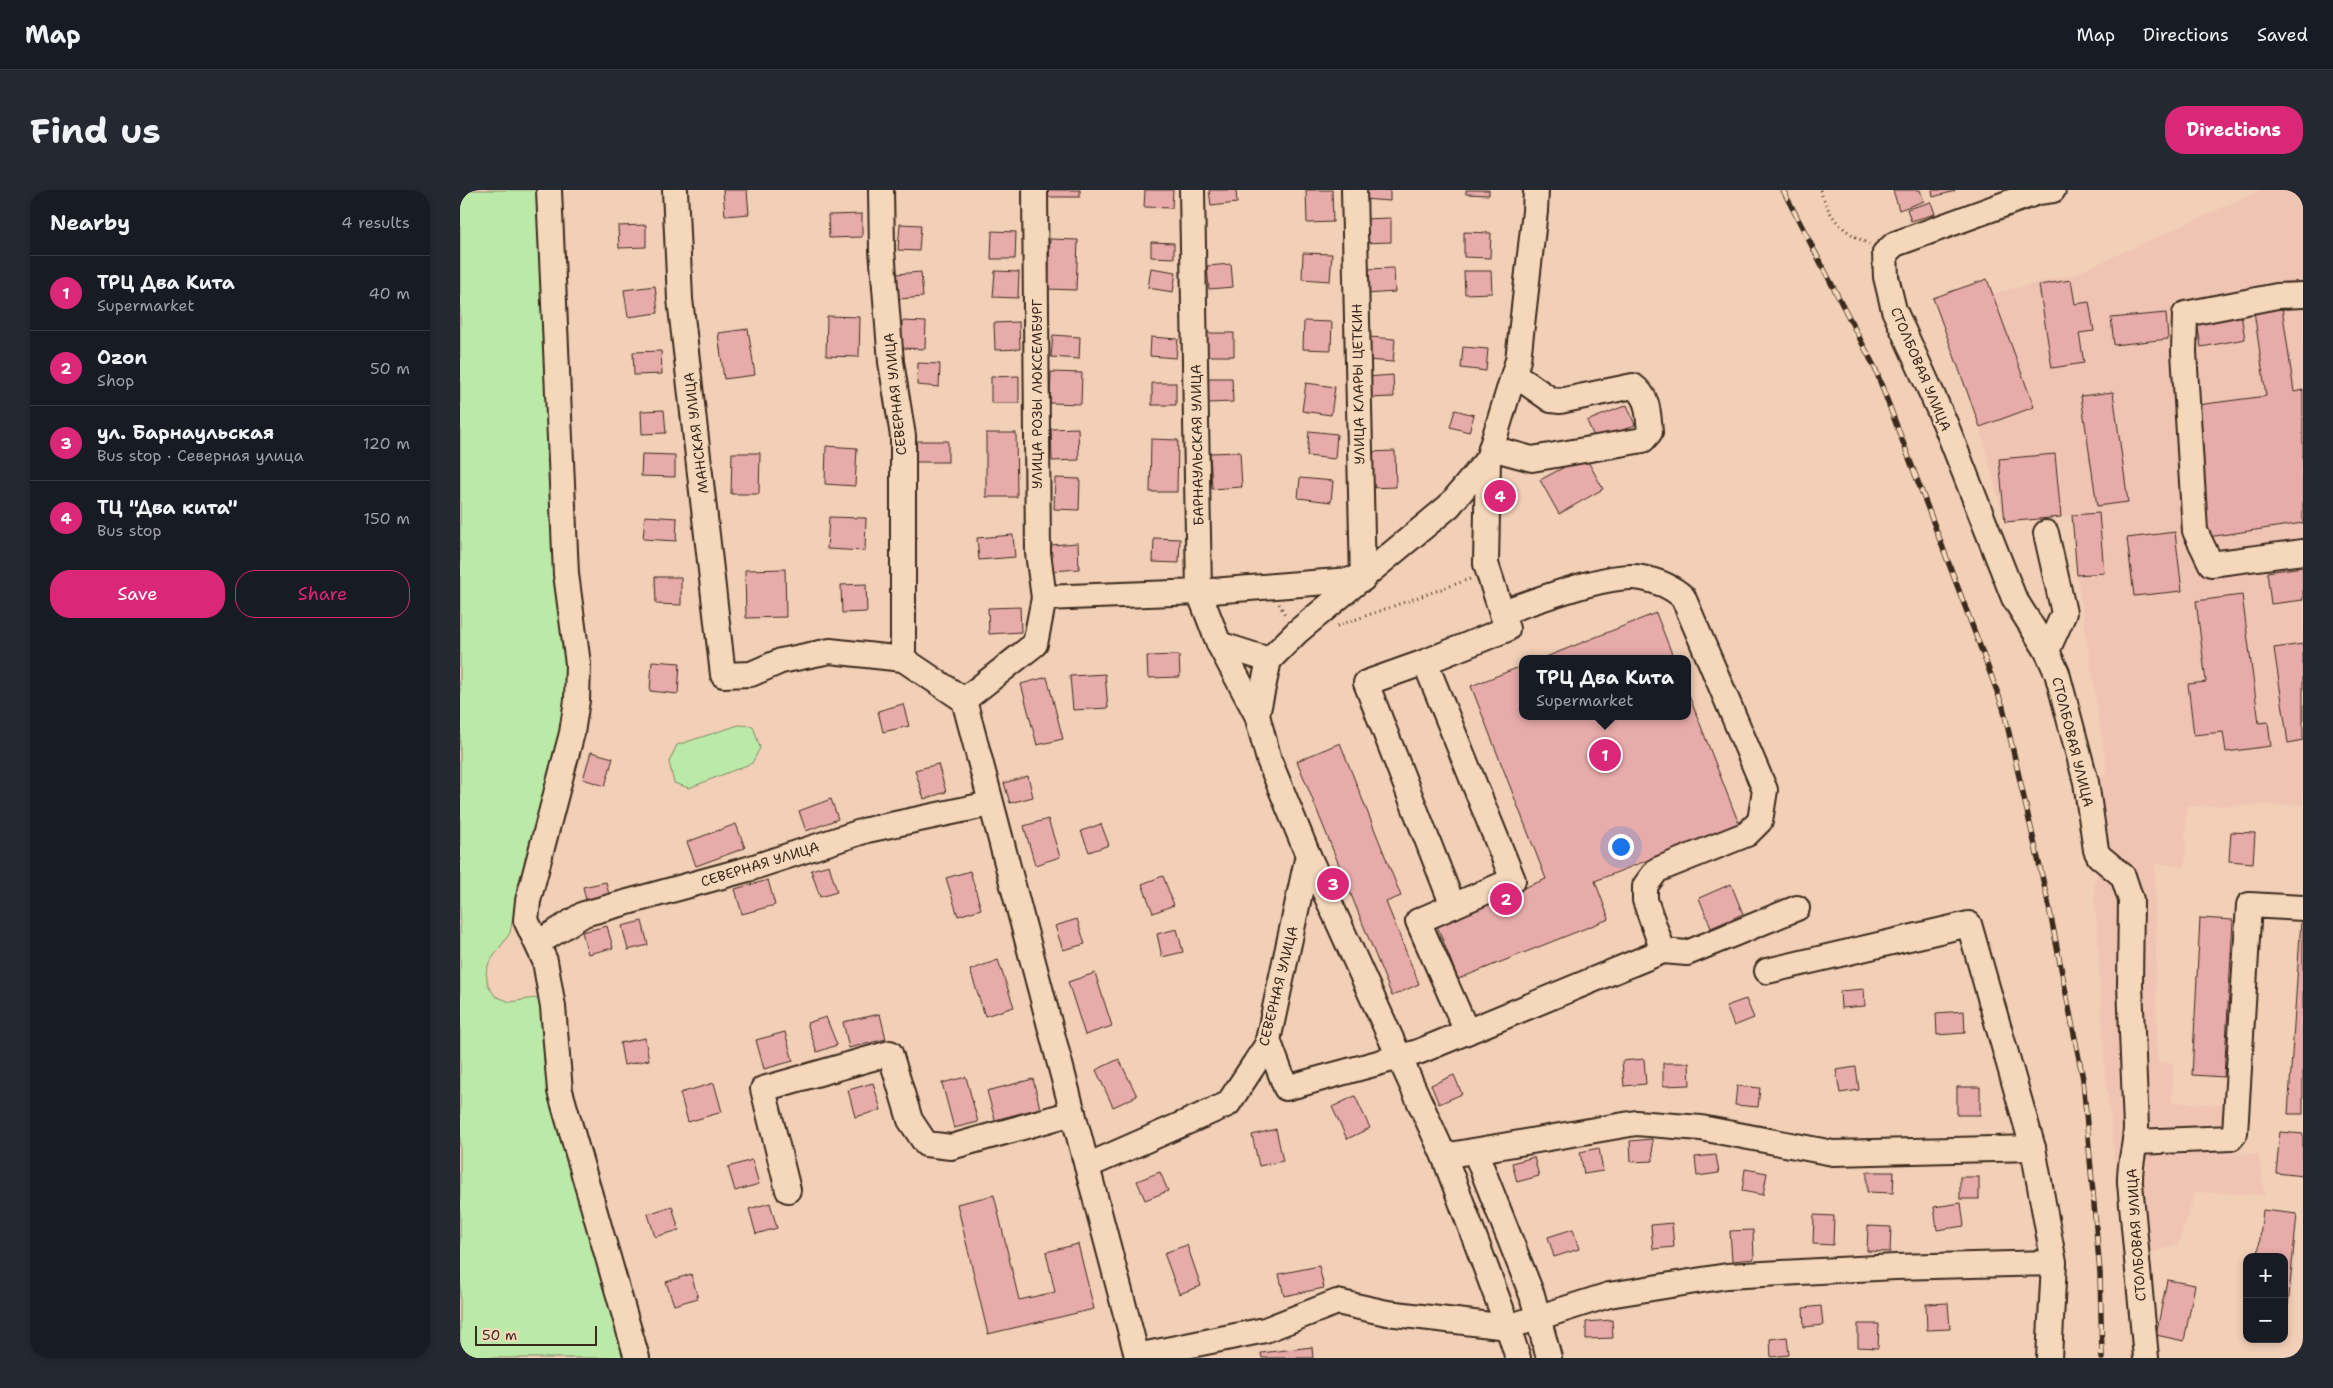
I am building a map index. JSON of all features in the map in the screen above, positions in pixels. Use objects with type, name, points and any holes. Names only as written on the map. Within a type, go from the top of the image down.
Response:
[{"type":"street","points":[[549,190],[566,574],[578,664],[577,700],[572,733],[528,901],[526,920],[545,961],[553,1007],[560,1091],[638,1358]]},
{"type":"street","name":"МАНСКАЯ УЛИЦА","points":[[675,190],[680,299],[723,675],[751,674],[781,661],[830,651],[904,659]]},
{"type":"street","name":"СЕВЕРНАЯ УЛИЦА","points":[[881,190],[882,250],[891,362],[903,436],[904,659]]},
{"type":"street","name":"УЛИЦА РОЗЫ ЛЮКСЕМБУРГ","points":[[964,700],[1035,644],[1044,598],[1038,554],[1035,190]]},
{"type":"street","name":"БАРНАУЛЬСКАЯ УЛИЦА","points":[[1192,190],[1199,592],[1219,644],[1257,714]]},
{"type":"street","name":"УЛИЦА КЛАРЫ ЦЕТКИН","points":[[1354,190],[1363,579]]},
{"type":"street","points":[[1453,906],[1366,683],[1507,629],[1486,564],[1490,453],[1518,360],[1536,211],[1536,190]]},
{"type":"street","points":[[1885,253],[1895,244],[2043,191]]},
{"type":"street","name":"СТОЛБОВАЯ УЛИЦА","points":[[1885,253],[1886,277],[1894,310],[1945,423],[2014,598],[2047,651],[2065,697],[2086,782],[2096,850],[2099,856],[2123,876],[2131,900],[2130,985],[2136,1142],[2129,1166],[2146,1358]]},
{"type":"street","points":[[2303,295],[2277,296],[2185,314],[2184,352],[2195,531],[2211,564],[2303,552]]},
{"type":"street","points":[[1490,453],[1532,459],[1554,457],[1643,440],[1650,432],[1646,400],[1642,392],[1633,386],[1560,402],[1550,400],[1514,374]]},
{"type":"street","points":[[1490,453],[1449,506],[1297,632],[1269,660],[1257,714],[1269,760],[1308,854],[1398,1059],[1444,1156],[1518,1358]]},
{"type":"street","points":[[2046,533],[2064,613],[2047,651]]},
{"type":"street","points":[[1502,612],[1600,581],[1640,577],[1671,586],[1683,597],[1765,790],[1760,821],[1747,834],[1658,870],[1645,886],[1645,900],[1663,950]]},
{"type":"street","points":[[1044,598],[1199,592],[1363,579]]},
{"type":"street","points":[[1219,644],[1269,660]]},
{"type":"street","points":[[904,659],[964,700],[1087,1166],[1133,1357],[1265,1330],[1337,1302],[1387,1313],[1508,1327],[1609,1295],[1727,1276],[1895,1267],[2054,1263]]},
{"type":"street","points":[[1425,662],[1513,880],[1418,921],[1467,1032]]},
{"type":"street","name":"СЕВЕРНАЯ УЛИЦА","points":[[538,943],[584,914],[748,869],[867,830],[990,804]]},
{"type":"street","name":"СЕВЕРНАЯ УЛИЦА","points":[[1087,1166],[1228,1104],[1268,1040],[1308,854]]},
{"type":"street","points":[[2136,1142],[2231,1138],[2235,1133],[2248,905],[2303,908]]},
{"type":"street","points":[[1268,1040],[1286,1088],[1398,1059],[1663,950],[1687,953],[1797,908]]},
{"type":"street","points":[[1767,971],[1969,924],[2033,1148],[2054,1263],[2049,1358]]},
{"type":"street","points":[[788,1190],[763,1089],[890,1053],[910,1120],[926,1144],[951,1147],[1073,1113]]},
{"type":"street","points":[[1444,1156],[1636,1123],[1701,1128],[1833,1153],[2033,1148]]},
{"type":"street","points":[[1475,1150],[1532,1295],[1549,1358]]},
{"type":"path","points":[[1820,190],[1828,210],[1847,233],[1885,253]]},
{"type":"path","points":[[1335,626],[1489,572]]},
{"type":"path","points":[[1267,586],[1297,632]]},
{"type":"shaded area","points":[[2261,190],[2303,190],[2303,805],[2186,806],[2185,867],[2155,863],[2157,1062],[2173,1063],[2172,1102],[2227,1105],[2224,1153],[2258,1154],[2265,1195],[2195,1192],[2178,1245],[2152,1252],[2150,1283],[2129,1284],[2106,1081],[2094,886],[2103,855],[2095,789],[2107,771],[2077,575],[2072,515],[2005,522],[1946,304],[2075,274]]},
{"type":"green space","points":[[460,190],[545,190],[570,671],[560,747],[517,896],[510,933],[489,963],[486,972],[488,985],[495,996],[510,1002],[535,998],[542,1003],[551,1103],[631,1358],[460,1358]]},
{"type":"green space","points":[[739,725],[753,726],[760,748],[752,763],[689,788],[674,783],[669,762],[677,745]]},
{"type":"building","points":[[723,190],[747,190],[749,214],[725,216]]},
{"type":"building","points":[[1048,190],[1080,190],[1080,197],[1048,197]]},
{"type":"building","points":[[1145,190],[1173,190],[1172,208],[1144,207]]},
{"type":"building","points":[[1209,190],[1236,190],[1237,203],[1211,206]]},
{"type":"building","points":[[1306,190],[1332,190],[1333,222],[1307,223]]},
{"type":"building","points":[[1363,190],[1390,190],[1390,201],[1362,199]]},
{"type":"building","points":[[1466,190],[1489,190],[1489,195],[1466,194]]},
{"type":"building","points":[[1893,190],[1920,190],[1924,201],[1899,210]]},
{"type":"building","points":[[1932,190],[1954,190],[1955,191],[1933,197]]},
{"type":"building","points":[[1931,202],[1935,214],[1911,221],[1907,209]]},
{"type":"building","points":[[862,214],[862,237],[829,238],[828,215]]},
{"type":"building","points":[[1391,218],[1391,242],[1362,243],[1361,219]]},
{"type":"building","points":[[900,224],[921,225],[919,251],[898,250]]},
{"type":"building","points":[[646,225],[646,247],[619,248],[618,226]]},
{"type":"building","points":[[992,231],[1016,232],[1015,259],[991,259]]},
{"type":"building","points":[[1464,232],[1491,233],[1490,258],[1464,257]]},
{"type":"building","points":[[1050,239],[1078,240],[1076,290],[1048,289]]},
{"type":"building","points":[[1151,242],[1174,243],[1174,258],[1151,257]]},
{"type":"building","points":[[1303,253],[1332,254],[1330,281],[1302,279]]},
{"type":"building","points":[[1231,264],[1233,287],[1209,289],[1207,266]]},
{"type":"building","points":[[1151,268],[1176,272],[1173,292],[1148,288]]},
{"type":"building","points":[[1394,268],[1395,292],[1366,294],[1365,269]]},
{"type":"building","points":[[995,271],[1019,272],[1018,298],[993,297]]},
{"type":"building","points":[[1464,271],[1491,271],[1492,293],[1465,294]]},
{"type":"building","points":[[921,272],[923,297],[898,299],[896,274]]},
{"type":"building","points":[[1987,279],[2034,407],[1980,427],[1933,298]]},
{"type":"building","points":[[2071,280],[2075,304],[2089,302],[2094,331],[2079,333],[2084,363],[2052,368],[2039,285]]},
{"type":"building","points":[[655,286],[658,313],[628,317],[624,290]]},
{"type":"building","points":[[2282,307],[2294,392],[2303,390],[2303,523],[2208,537],[2190,406],[2266,396],[2254,311]]},
{"type":"building","points":[[2240,308],[2245,339],[2201,347],[2196,316]]},
{"type":"building","points":[[2166,313],[2168,339],[2114,345],[2111,318]]},
{"type":"building","points":[[827,316],[860,317],[859,357],[826,356]]},
{"type":"building","points":[[902,321],[926,322],[925,349],[901,348]]},
{"type":"building","points":[[1304,321],[1332,322],[1331,350],[1303,349]]},
{"type":"building","points":[[1019,322],[1020,349],[995,350],[994,323]]},
{"type":"building","points":[[748,329],[755,375],[724,379],[718,333]]},
{"type":"building","points":[[1204,333],[1234,333],[1234,356],[1205,356]]},
{"type":"building","points":[[1053,335],[1080,337],[1079,359],[1051,357]]},
{"type":"building","points":[[1151,337],[1178,339],[1176,358],[1150,356]]},
{"type":"building","points":[[1369,337],[1395,339],[1393,362],[1367,360]]},
{"type":"building","points":[[1463,347],[1488,349],[1486,371],[1461,368]]},
{"type":"building","points":[[661,351],[662,374],[634,375],[633,352]]},
{"type":"building","points":[[918,363],[940,364],[939,387],[917,385]]},
{"type":"building","points":[[1051,372],[1082,373],[1081,404],[1050,403]]},
{"type":"building","points":[[1393,375],[1394,397],[1367,398],[1366,377]]},
{"type":"building","points":[[1019,376],[1019,403],[991,403],[991,377]]},
{"type":"building","points":[[1207,378],[1232,378],[1233,402],[1208,403]]},
{"type":"building","points":[[1152,383],[1176,383],[1176,405],[1152,405]]},
{"type":"building","points":[[1306,383],[1335,387],[1331,415],[1302,411]]},
{"type":"building","points":[[2113,392],[2128,502],[2097,506],[2081,396]]},
{"type":"building","points":[[1627,405],[1635,425],[1596,441],[1587,421]]},
{"type":"building","points":[[664,410],[666,433],[642,434],[641,411]]},
{"type":"building","points":[[1455,410],[1474,415],[1469,432],[1450,427]]},
{"type":"building","points":[[1078,428],[1079,460],[1052,461],[1051,429]]},
{"type":"building","points":[[1309,431],[1337,434],[1335,459],[1307,456]]},
{"type":"building","points":[[986,433],[1016,433],[1017,497],[986,497]]},
{"type":"building","points":[[1151,439],[1178,440],[1177,492],[1150,492]]},
{"type":"building","points":[[915,441],[948,441],[948,462],[915,462]]},
{"type":"building","points":[[826,446],[857,448],[855,486],[825,484]]},
{"type":"building","points":[[1395,451],[1396,487],[1368,488],[1367,452]]},
{"type":"building","points":[[1240,452],[1242,487],[1212,489],[1210,453]]},
{"type":"building","points":[[732,453],[760,453],[759,494],[731,494]]},
{"type":"building","points":[[642,454],[675,455],[675,477],[641,476]]},
{"type":"building","points":[[2055,454],[2061,517],[2005,522],[1999,459]]},
{"type":"building","points":[[1585,456],[1603,489],[1559,514],[1540,480]]},
{"type":"building","points":[[1055,478],[1080,479],[1079,510],[1054,509]]},
{"type":"building","points":[[1300,478],[1333,481],[1331,502],[1298,498]]},
{"type":"building","points":[[2099,513],[2104,573],[2077,575],[2072,515]]},
{"type":"building","points":[[645,516],[677,518],[676,541],[643,539]]},
{"type":"building","points":[[829,517],[866,518],[865,551],[827,549]]},
{"type":"building","points":[[2175,532],[2182,591],[2134,596],[2127,538]]},
{"type":"building","points":[[1013,535],[1015,557],[979,560],[977,538]]},
{"type":"building","points":[[1154,538],[1180,539],[1179,563],[1153,562]]},
{"type":"building","points":[[1078,543],[1079,569],[1053,571],[1051,545]]},
{"type":"building","points":[[2303,567],[2303,600],[2271,604],[2267,572]]},
{"type":"building","points":[[785,569],[786,617],[746,618],[745,570]]},
{"type":"building","points":[[655,577],[681,577],[681,605],[656,604]]},
{"type":"building","points":[[866,584],[867,612],[842,613],[841,585]]},
{"type":"building","points":[[2242,595],[2259,723],[2268,722],[2271,746],[2226,752],[2223,732],[2194,735],[2188,684],[2206,682],[2196,601]]},
{"type":"building","points":[[1020,607],[1021,632],[989,634],[988,608]]},
{"type":"building","points":[[1656,613],[1672,655],[1551,655]]},
{"type":"building","points":[[2303,644],[2303,740],[2288,743],[2274,648]]},
{"type":"building","points":[[1179,655],[1180,677],[1148,678],[1147,656]]},
{"type":"building","points":[[652,661],[680,663],[678,694],[650,691]]},
{"type":"building","points":[[1519,667],[1519,720],[1691,720],[1691,701],[1739,824],[1595,881],[1609,919],[1458,979],[1436,923],[1546,879],[1471,686]]},
{"type":"building","points":[[1105,674],[1108,708],[1073,710],[1070,676]]},
{"type":"building","points":[[1047,677],[1063,739],[1037,745],[1021,684]]},
{"type":"building","points":[[903,704],[909,726],[883,732],[878,711]]},
{"type":"building","points":[[1340,743],[1401,896],[1386,902],[1419,984],[1392,996],[1297,761]]},
{"type":"building","points":[[591,752],[613,758],[605,786],[583,779]]},
{"type":"building","points":[[938,764],[946,792],[924,799],[915,770]]},
{"type":"building","points":[[1028,776],[1033,797],[1010,803],[1004,783]]},
{"type":"building","points":[[831,799],[838,819],[806,831],[799,811]]},
{"type":"building","points":[[1048,819],[1060,857],[1035,865],[1024,826]]},
{"type":"building","points":[[736,824],[745,848],[696,866],[687,842]]},
{"type":"building","points":[[1101,824],[1109,845],[1089,852],[1081,831]]},
{"type":"building","points":[[2231,832],[2255,833],[2253,863],[2229,861]]},
{"type":"building","points":[[829,865],[837,892],[820,897],[811,870]]},
{"type":"building","points":[[970,871],[981,909],[958,916],[946,878]]},
{"type":"building","points":[[1163,876],[1174,905],[1153,913],[1142,884]]},
{"type":"building","points":[[768,880],[775,905],[742,914],[735,889]]},
{"type":"building","points":[[606,882],[610,899],[587,904],[583,887]]},
{"type":"building","points":[[1731,884],[1743,914],[1711,928],[1699,898]]},
{"type":"building","points":[[2200,918],[2233,920],[2224,1077],[2192,1075]]},
{"type":"building","points":[[1077,919],[1085,944],[1063,950],[1055,926]]},
{"type":"building","points":[[2301,920],[2303,920],[2303,1114],[2288,1114]]},
{"type":"building","points":[[642,921],[648,945],[628,950],[622,926]]},
{"type":"building","points":[[607,926],[613,948],[588,954],[582,932]]},
{"type":"building","points":[[1177,929],[1183,952],[1162,957],[1157,934]]},
{"type":"building","points":[[998,960],[1014,1007],[985,1016],[970,970]]},
{"type":"building","points":[[1095,973],[1112,1026],[1085,1035],[1068,982]]},
{"type":"building","points":[[1864,989],[1865,1006],[1841,1008],[1840,991]]},
{"type":"building","points":[[1746,999],[1754,1018],[1734,1026],[1726,1006]]},
{"type":"building","points":[[1964,1011],[1965,1033],[1937,1035],[1936,1013]]},
{"type":"building","points":[[880,1014],[886,1039],[849,1048],[843,1022]]},
{"type":"building","points":[[826,1017],[837,1045],[817,1052],[807,1023]]},
{"type":"building","points":[[785,1032],[793,1061],[764,1069],[756,1040]]},
{"type":"building","points":[[645,1038],[649,1060],[624,1065],[620,1043]]},
{"type":"building","points":[[1119,1059],[1137,1096],[1113,1107],[1096,1070]]},
{"type":"building","points":[[1644,1059],[1646,1084],[1624,1086],[1622,1061]]},
{"type":"building","points":[[1663,1063],[1689,1063],[1690,1085],[1663,1086]]},
{"type":"building","points":[[1856,1067],[1859,1090],[1840,1093],[1836,1070]]},
{"type":"building","points":[[1454,1075],[1462,1094],[1439,1104],[1431,1085]]},
{"type":"building","points":[[966,1077],[978,1122],[954,1128],[942,1083]]},
{"type":"building","points":[[1033,1079],[1040,1108],[995,1120],[987,1091]]},
{"type":"building","points":[[714,1083],[722,1112],[688,1122],[680,1093]]},
{"type":"building","points":[[873,1083],[881,1110],[855,1117],[848,1090]]},
{"type":"building","points":[[1737,1086],[1760,1088],[1758,1107],[1735,1105]]},
{"type":"building","points":[[1957,1087],[1980,1087],[1980,1115],[1957,1115]]},
{"type":"building","points":[[1355,1096],[1370,1128],[1347,1139],[1332,1107]]},
{"type":"building","points":[[1276,1129],[1283,1161],[1259,1166],[1252,1135]]},
{"type":"building","points":[[2280,1132],[2303,1134],[2303,1176],[2276,1173]]},
{"type":"building","points":[[1652,1139],[1653,1161],[1631,1162],[1630,1141]]},
{"type":"building","points":[[1599,1148],[1603,1171],[1584,1174],[1580,1152]]},
{"type":"building","points":[[1716,1155],[1719,1173],[1697,1176],[1695,1157]]},
{"type":"building","points":[[1534,1157],[1539,1176],[1517,1182],[1512,1163]]},
{"type":"building","points":[[752,1160],[759,1184],[735,1191],[728,1167]]},
{"type":"building","points":[[1745,1169],[1767,1173],[1763,1195],[1742,1191]]},
{"type":"building","points":[[1160,1172],[1168,1191],[1145,1200],[1137,1181]]},
{"type":"building","points":[[1867,1172],[1894,1172],[1893,1193],[1867,1192]]},
{"type":"building","points":[[1960,1177],[1979,1177],[1979,1199],[1960,1199]]},
{"type":"building","points":[[994,1195],[1019,1300],[1055,1292],[1046,1252],[1078,1244],[1094,1309],[988,1334],[957,1204]]},
{"type":"building","points":[[770,1203],[777,1228],[756,1234],[749,1209]]},
{"type":"building","points":[[1961,1203],[1964,1226],[1937,1230],[1934,1207]]},
{"type":"building","points":[[672,1206],[679,1230],[655,1237],[648,1214]]},
{"type":"building","points":[[2263,1210],[2297,1214],[2288,1306],[2288,1253],[2258,1253]]},
{"type":"building","points":[[1814,1215],[1834,1216],[1833,1245],[1813,1244]]},
{"type":"building","points":[[1672,1223],[1674,1247],[1653,1249],[1651,1225]]},
{"type":"building","points":[[1868,1226],[1891,1227],[1890,1252],[1867,1251]]},
{"type":"building","points":[[1573,1229],[1579,1249],[1554,1257],[1548,1237]]},
{"type":"building","points":[[1753,1230],[1754,1259],[1732,1261],[1730,1231]]},
{"type":"building","points":[[1187,1245],[1201,1286],[1179,1294],[1164,1253]]},
{"type":"building","points":[[1319,1266],[1324,1288],[1284,1296],[1279,1274]]},
{"type":"building","points":[[691,1274],[698,1298],[674,1305],[666,1282]]},
{"type":"building","points":[[2167,1280],[2195,1285],[2184,1341],[2156,1335]]},
{"type":"building","points":[[1948,1303],[1950,1329],[1927,1330],[1926,1304]]},
{"type":"building","points":[[1821,1306],[1823,1325],[1804,1327],[1803,1308]]},
{"type":"building","points":[[1612,1320],[1613,1338],[1586,1339],[1586,1322]]},
{"type":"building","points":[[1858,1324],[1879,1324],[1878,1348],[1858,1347]]},
{"type":"building","points":[[1787,1337],[1789,1355],[1771,1357],[1770,1339]]},
{"type":"building","points":[[1312,1347],[1313,1358],[1262,1358],[1261,1353]]},
{"type":"railway","points":[[1783,190],[1875,368],[2003,707],[2048,902],[2083,1079],[2100,1273],[2102,1358]]},
{"type":"place","name":"ТЦ \"Два кита\"","points":[[1500,496]]},
{"type":"place","name":"ТРЦ Два Кита","points":[[1605,755]]},
{"type":"place","name":"ул. Барнаульская","points":[[1333,884]]},
{"type":"place","name":"Ozon","points":[[1506,899]]}]
